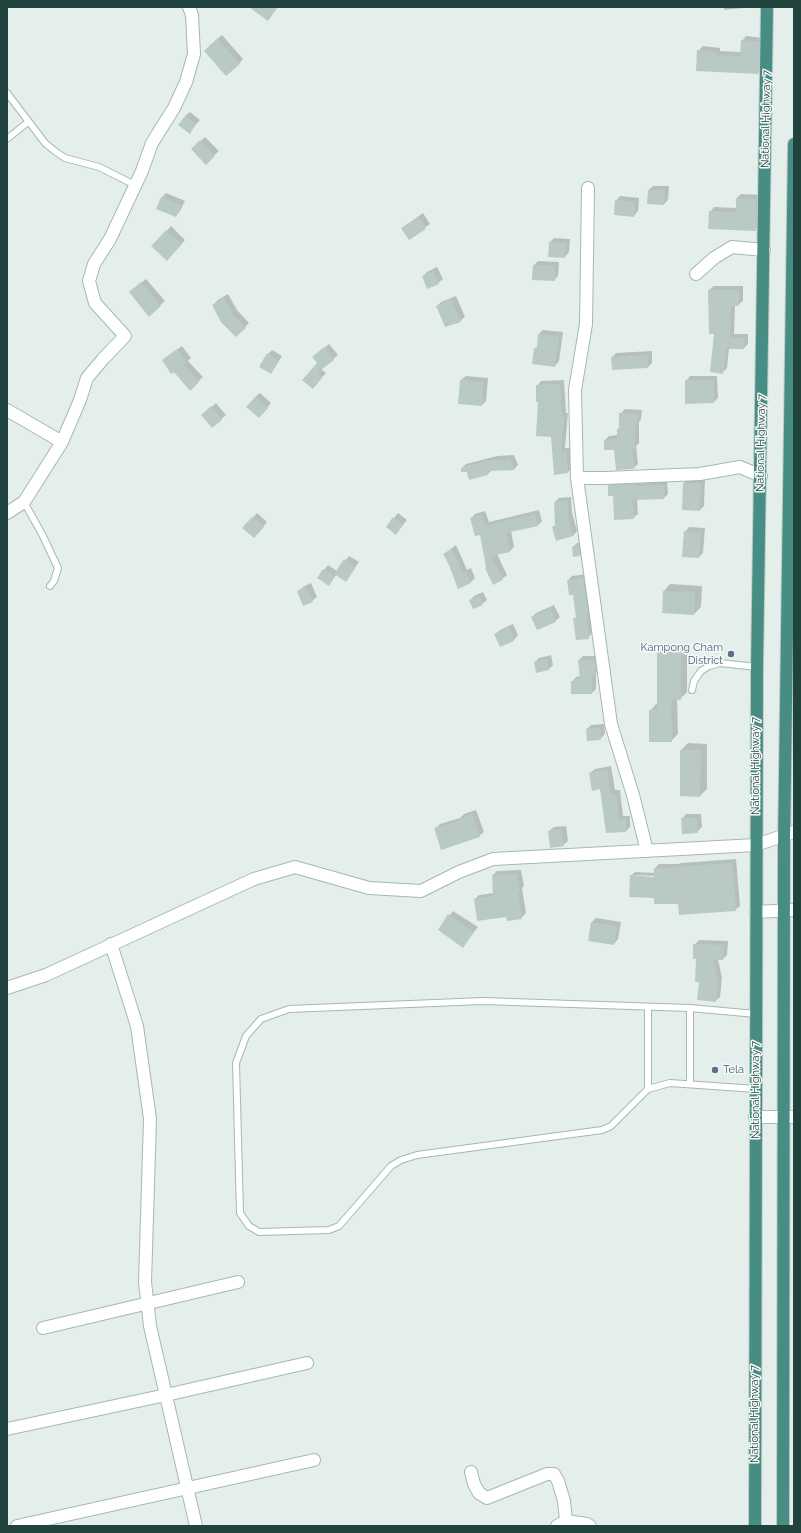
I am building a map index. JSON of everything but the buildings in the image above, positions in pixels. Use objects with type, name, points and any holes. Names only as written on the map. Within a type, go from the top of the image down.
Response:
[{"type":"highway","name":"National Highway 7","points":[[755,1526],[757,667],[767,7]]},
{"type":"highway","points":[[783,1526],[784,850],[794,144]]},
{"type":"street","points":[[7,513],[24,502],[62,442],[80,400],[87,378],[102,359],[125,336],[95,303],[89,281],[94,264],[110,239],[142,170],[152,143],[174,108],[186,82],[194,54],[192,16],[189,7]]},
{"type":"street","points":[[588,188],[586,324],[575,390],[577,478],[611,724],[633,796],[647,851]]},
{"type":"street","points":[[696,274],[714,258],[732,247],[764,250]]},
{"type":"street","points":[[7,410],[62,442]]},
{"type":"street","points":[[577,478],[700,474],[740,467],[761,476]]},
{"type":"street","points":[[7,988],[46,975],[254,879],[295,867],[369,888],[421,891],[458,872],[493,859],[756,845],[794,832]]},
{"type":"street","points":[[756,912],[794,910]]},
{"type":"street","points":[[111,944],[137,1026],[150,1119],[145,1282],[150,1326],[196,1526]]},
{"type":"street","points":[[755,1117],[794,1117]]},
{"type":"street","points":[[43,1328],[238,1282]]},
{"type":"street","points":[[7,1429],[166,1396],[307,1363]]},
{"type":"street","points":[[17,1526],[314,1460]]},
{"type":"street","points":[[471,1472],[474,1484],[479,1493],[487,1498],[547,1474],[554,1474],[558,1481],[564,1501],[562,1523],[587,1524],[590,1526]]},
{"type":"lane","points":[[7,93],[45,143],[65,158],[99,167],[135,185]]},
{"type":"lane","points":[[7,139],[28,122]]},
{"type":"lane","points":[[24,502],[46,541],[58,568],[54,581],[50,586]]},
{"type":"lane","points":[[692,690],[694,681],[701,672],[709,666],[720,663],[757,667]]},
{"type":"lane","points":[[756,1014],[690,1008],[648,1008],[484,1001],[289,1009],[262,1020],[246,1036],[236,1063],[240,1213],[249,1226],[259,1232],[330,1230],[339,1226],[391,1166],[402,1160],[417,1155],[602,1130],[611,1126],[648,1089],[670,1083],[756,1089]]},
{"type":"lane","points":[[648,1008],[648,1089]]},
{"type":"lane","points":[[690,1008],[690,1084]]},
{"type":"place","name":"Kampong Cham District","points":[[731,654]]},
{"type":"place","name":"Tela","points":[[715,1070]]}]
